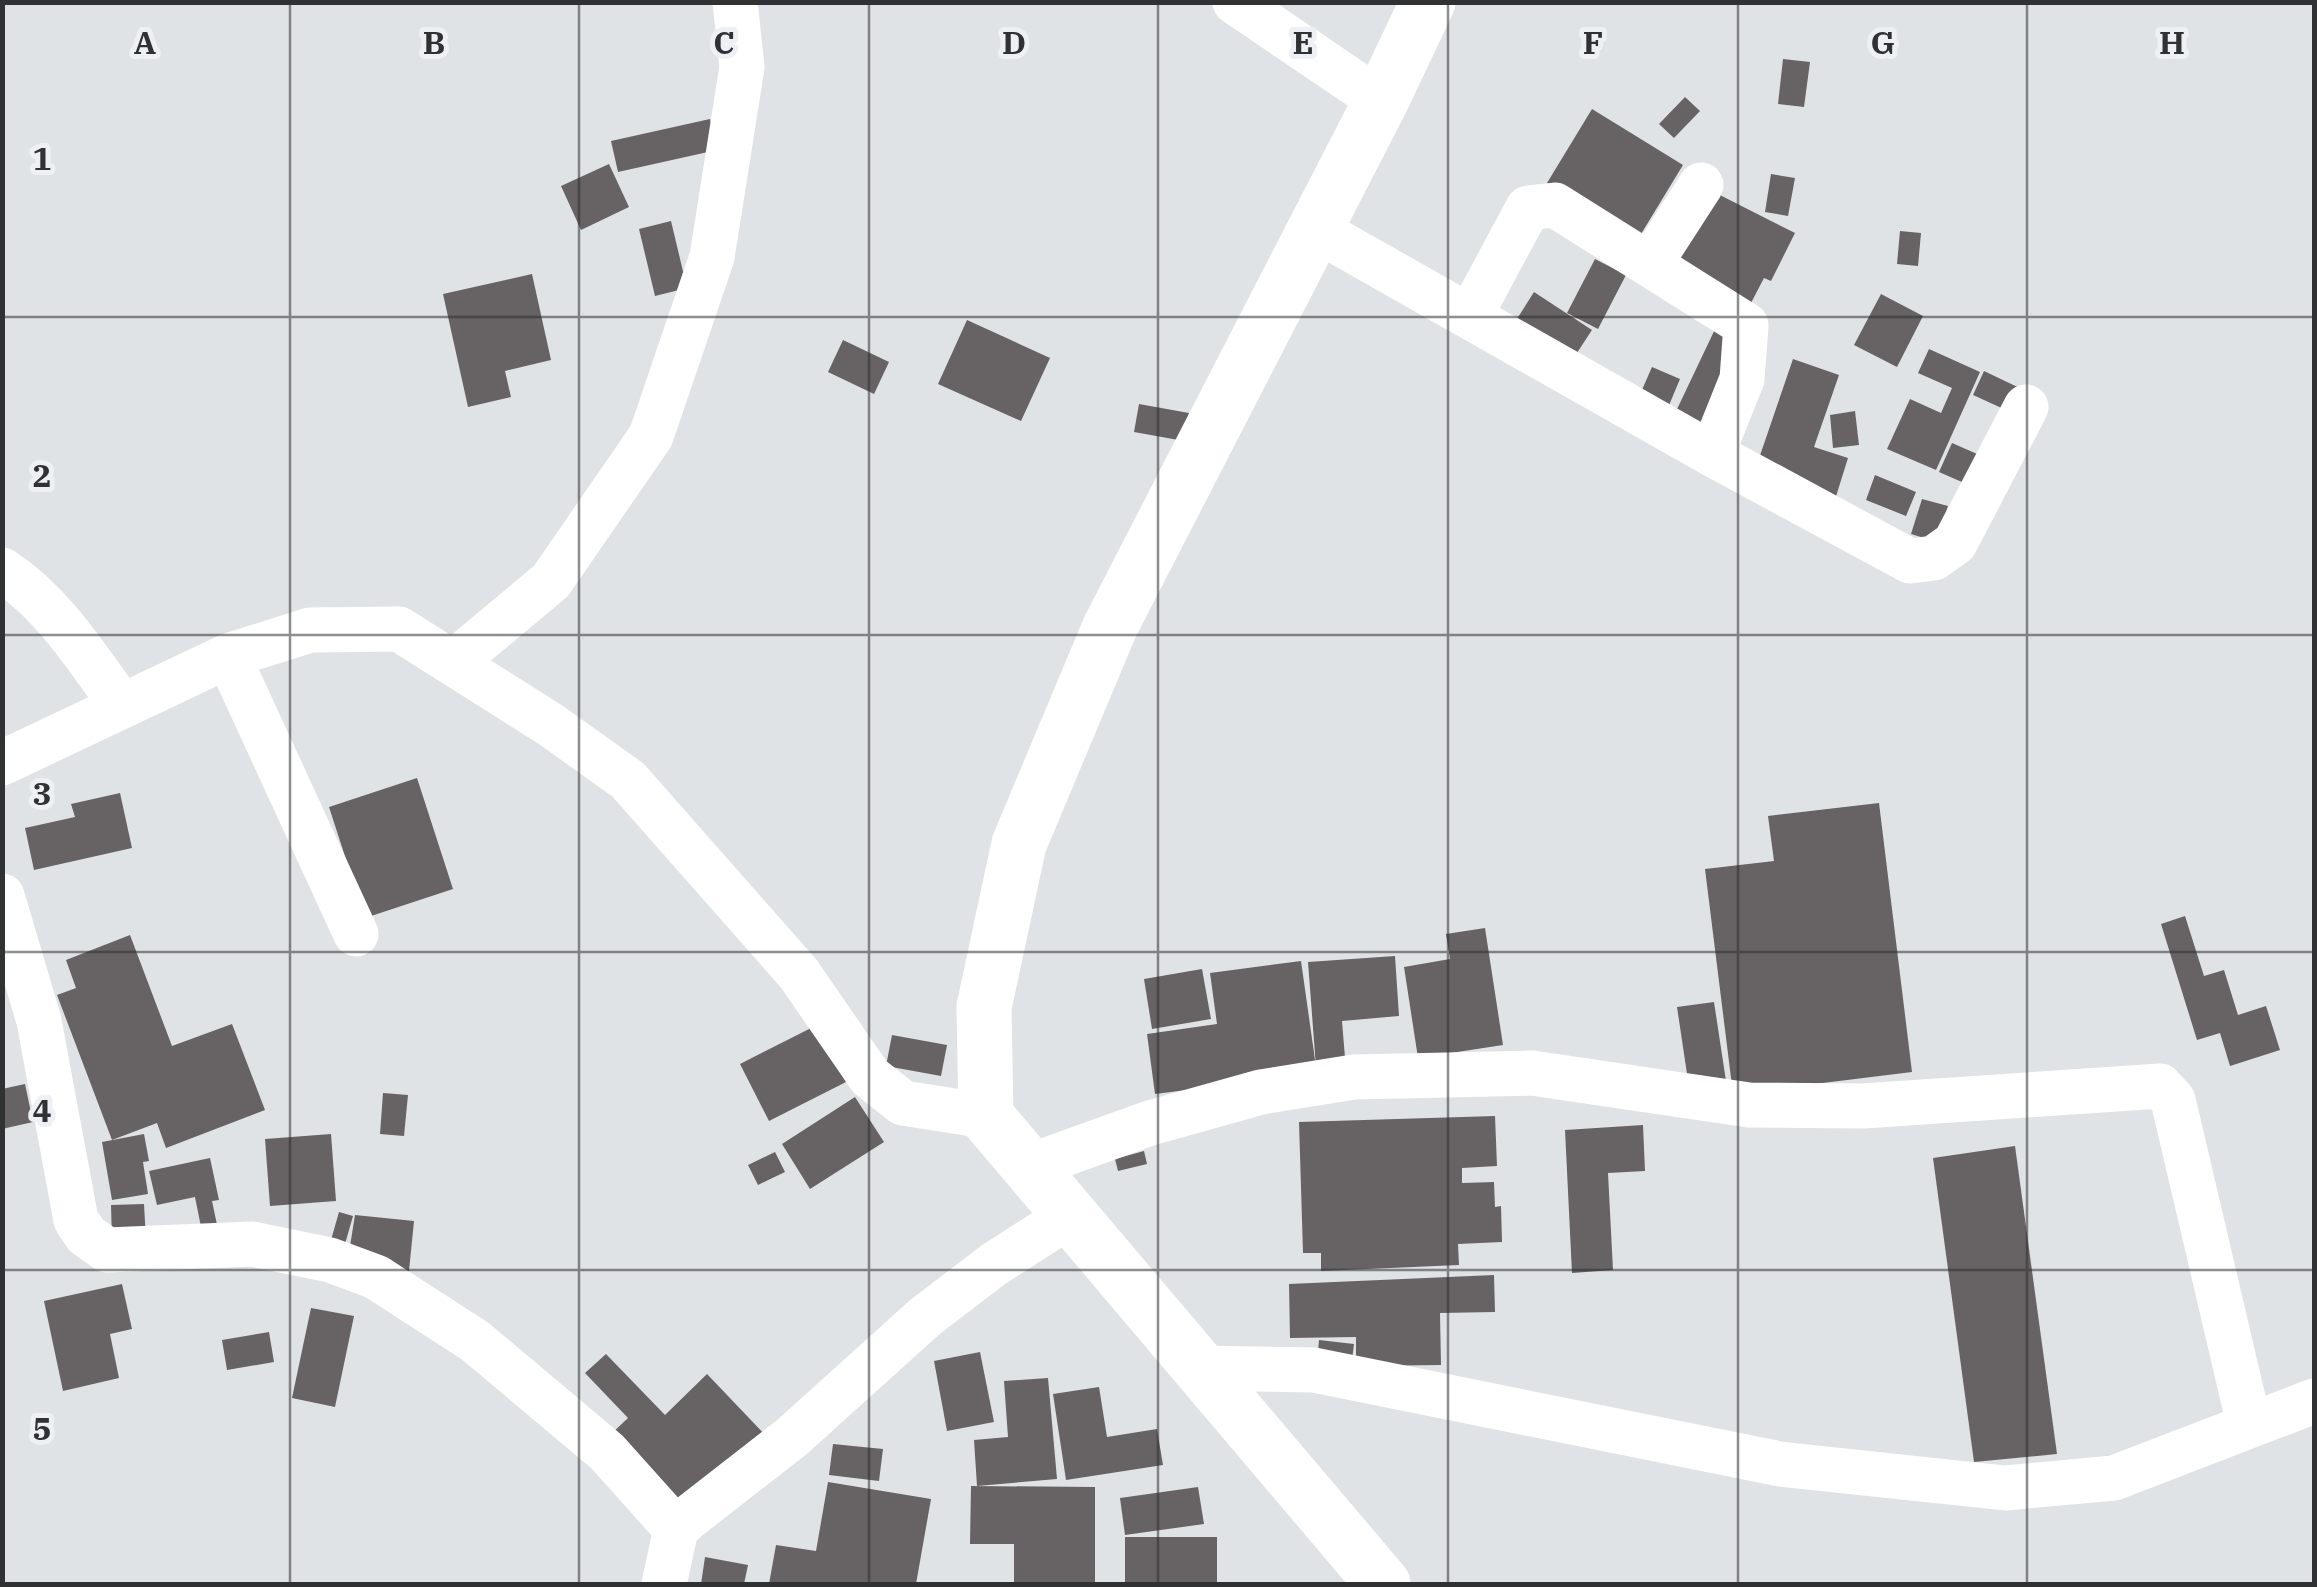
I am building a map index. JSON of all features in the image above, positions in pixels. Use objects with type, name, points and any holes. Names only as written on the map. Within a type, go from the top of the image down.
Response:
[{"type":"main road","points":[[1382,1584],[986,1116],[984,1007],[1019,844],[1110,627],[1428,2]]},
{"type":"street","points":[[454,662],[550,580],[651,436],[712,258],[742,67],[735,2]]},
{"type":"street","points":[[1235,2],[1381,100]]},
{"type":"street","points":[[1650,264],[1700,185]]},
{"type":"street","points":[[1470,316],[1528,208],[1555,206],[1746,325],[1742,379],[1712,454]]},
{"type":"street","points":[[1315,229],[1712,454],[1910,561],[1934,558],[1955,542],[2026,407]]},
{"type":"street","points":[[2,570],[65,628],[122,706]]},
{"type":"street","points":[[2,763],[228,656],[310,630],[398,629],[454,662],[628,780],[800,974],[870,1077],[903,1103],[986,1116]]},
{"type":"street","points":[[228,656],[356,934]]},
{"type":"street","points":[[2,896],[39,1021],[76,1220],[86,1234],[106,1250],[252,1244],[330,1260],[376,1276],[475,1342],[592,1440],[676,1529]]},
{"type":"street","points":[[1028,1166],[1150,1123],[1261,1092],[1354,1077],[1532,1073],[1749,1105],[1862,1106],[2160,1086],[2173,1100],[2249,1424]]},
{"type":"street","points":[[664,1584],[676,1529],[792,1437],[925,1317],[993,1265],[1069,1216]]},
{"type":"street","points":[[1196,1368],[1314,1370],[1780,1464],[2005,1488],[2114,1478],[2314,1401]]},
{"type":"building","points":[[1783,59],[1810,62],[1804,107],[1778,104]]},
{"type":"building","points":[[1685,97],[1700,111],[1674,138],[1659,124]]},
{"type":"building","points":[[1592,109],[1683,165],[1638,239],[1547,183]]},
{"type":"building","points":[[710,119],[717,150],[618,172],[611,141]]},
{"type":"building","points":[[609,164],[629,207],[581,230],[561,186]]},
{"type":"building","points":[[1771,174],[1795,178],[1788,216],[1765,212]]},
{"type":"building","points":[[1712,191],[1795,233],[1771,281],[1764,278],[1751,303],[1674,265]]},
{"type":"building","points":[[671,221],[687,288],[655,296],[639,229]]},
{"type":"building","points":[[1900,231],[1921,233],[1918,266],[1897,264]]},
{"type":"building","points":[[1595,259],[1626,275],[1598,329],[1567,313]]},
{"type":"building","points":[[532,274],[551,360],[505,371],[511,397],[468,407],[443,294]]},
{"type":"building","points":[[1534,292],[1592,330],[1569,365],[1515,322]]},
{"type":"building","points":[[1881,294],[1923,316],[1897,367],[1854,345]]},
{"type":"building","points":[[967,320],[1050,358],[1021,421],[938,384]]},
{"type":"building","points":[[1717,325],[1742,343],[1705,443],[1669,426]]},
{"type":"building","points":[[843,340],[889,362],[874,394],[828,372]]},
{"type":"building","points":[[1929,349],[1980,372],[1936,470],[1887,449],[1910,399],[1941,413],[1952,388],[1918,373]]},
{"type":"building","points":[[1793,359],[1839,375],[1814,447],[1848,458],[1833,506],[1754,473]]},
{"type":"building","points":[[1652,367],[1680,379],[1667,410],[1638,399]]},
{"type":"building","points":[[1984,371],[2028,392],[2017,415],[1973,395]]},
{"type":"building","points":[[1139,404],[1189,413],[1184,441],[1134,432]]},
{"type":"building","points":[[1855,411],[1859,445],[1833,448],[1830,415]]},
{"type":"building","points":[[1952,443],[1984,457],[1971,486],[1939,472]]},
{"type":"building","points":[[1875,475],[1916,492],[1906,516],[1866,500]]},
{"type":"building","points":[[1922,499],[1948,506],[1937,542],[1911,534]]},
{"type":"building","points":[[417,778],[453,889],[365,918],[329,807]]},
{"type":"building","points":[[120,793],[132,848],[34,870],[25,828],[75,817],[71,804]]},
{"type":"building","points":[[1879,803],[1912,1072],[1733,1094],[1705,869],[1774,861],[1768,816]]},
{"type":"building","points":[[2185,916],[2204,976],[2224,970],[2238,1015],[2266,1006],[2280,1050],[2230,1066],[2220,1033],[2197,1040],[2161,924]]},
{"type":"building","points":[[1485,928],[1503,1045],[1418,1058],[1404,967],[1450,959],[1446,934]]},
{"type":"building","points":[[130,935],[172,1046],[232,1024],[265,1110],[166,1148],[157,1123],[112,1140],[57,995],[76,988],[66,960]]},
{"type":"building","points":[[1395,956],[1399,1016],[1342,1021],[1346,1070],[1155,1094],[1147,1034],[1217,1024],[1210,973],[1301,961],[1316,1067],[1308,962]]},
{"type":"building","points":[[1202,969],[1211,1019],[1152,1029],[1144,979]]},
{"type":"building","points":[[1714,1002],[1726,1081],[1689,1087],[1677,1007]]},
{"type":"building","points":[[817,1025],[846,1082],[769,1121],[740,1064]]},
{"type":"building","points":[[892,1035],[947,1045],[941,1076],[886,1066]]},
{"type":"building","points":[[25,1084],[33,1122],[2,1129],[2,1089]]},
{"type":"building","points":[[383,1093],[408,1095],[404,1136],[380,1134]]},
{"type":"building","points":[[855,1097],[884,1142],[810,1189],[782,1144]]},
{"type":"building","points":[[1495,1116],[1497,1166],[1462,1168],[1462,1183],[1494,1182],[1495,1207],[1501,1206],[1502,1242],[1458,1244],[1459,1265],[1321,1271],[1321,1253],[1303,1253],[1299,1122]]},
{"type":"building","points":[[1643,1125],[1645,1171],[1608,1173],[1613,1270],[1572,1273],[1565,1130]]},
{"type":"building","points":[[144,1134],[149,1161],[143,1162],[148,1194],[112,1200],[102,1142]]},
{"type":"building","points":[[331,1134],[336,1201],[270,1206],[265,1139]]},
{"type":"building","points":[[2015,1146],[2057,1454],[1974,1462],[1933,1158]]},
{"type":"building","points":[[1144,1151],[1147,1164],[1118,1171],[1115,1159]]},
{"type":"building","points":[[775,1152],[785,1172],[758,1185],[748,1165]]},
{"type":"building","points":[[210,1158],[219,1200],[212,1201],[219,1234],[203,1237],[195,1197],[157,1205],[149,1171]]},
{"type":"building","points":[[144,1204],[146,1240],[112,1242],[111,1205]]},
{"type":"building","points":[[339,1212],[353,1216],[343,1251],[329,1247]]},
{"type":"building","points":[[355,1215],[414,1221],[409,1271],[347,1265]]},
{"type":"building","points":[[1494,1275],[1495,1312],[1440,1313],[1441,1365],[1356,1366],[1356,1337],[1290,1338],[1289,1284]]},
{"type":"building","points":[[122,1284],[132,1329],[110,1334],[119,1378],[63,1391],[44,1301]]},
{"type":"building","points":[[311,1308],[354,1316],[335,1407],[292,1398]]},
{"type":"building","points":[[269,1332],[274,1362],[227,1370],[222,1340]]},
{"type":"building","points":[[1319,1340],[1354,1344],[1351,1368],[1317,1364]]},
{"type":"building","points":[[980,1352],[994,1422],[947,1431],[934,1361]]},
{"type":"building","points":[[606,1354],[665,1415],[707,1374],[768,1438],[687,1515],[610,1435],[628,1418],[585,1373]]},
{"type":"building","points":[[1048,1378],[1057,1479],[977,1486],[974,1440],[1008,1437],[1004,1381]]},
{"type":"building","points":[[1099,1387],[1107,1437],[1157,1429],[1163,1465],[1066,1480],[1053,1394]]},
{"type":"building","points":[[833,1444],[883,1449],[879,1481],[829,1475]]},
{"type":"building","points":[[828,1482],[931,1499],[916,1584],[769,1584],[776,1545],[816,1551]]},
{"type":"building","points":[[971,1486],[1095,1487],[1095,1584],[1014,1584],[1014,1544],[970,1544]]},
{"type":"building","points":[[1198,1487],[1204,1524],[1125,1535],[1120,1498]]},
{"type":"building","points":[[1125,1537],[1217,1537],[1217,1584],[1125,1584]]},
{"type":"building","points":[[705,1557],[748,1565],[744,1584],[701,1584]]}]
